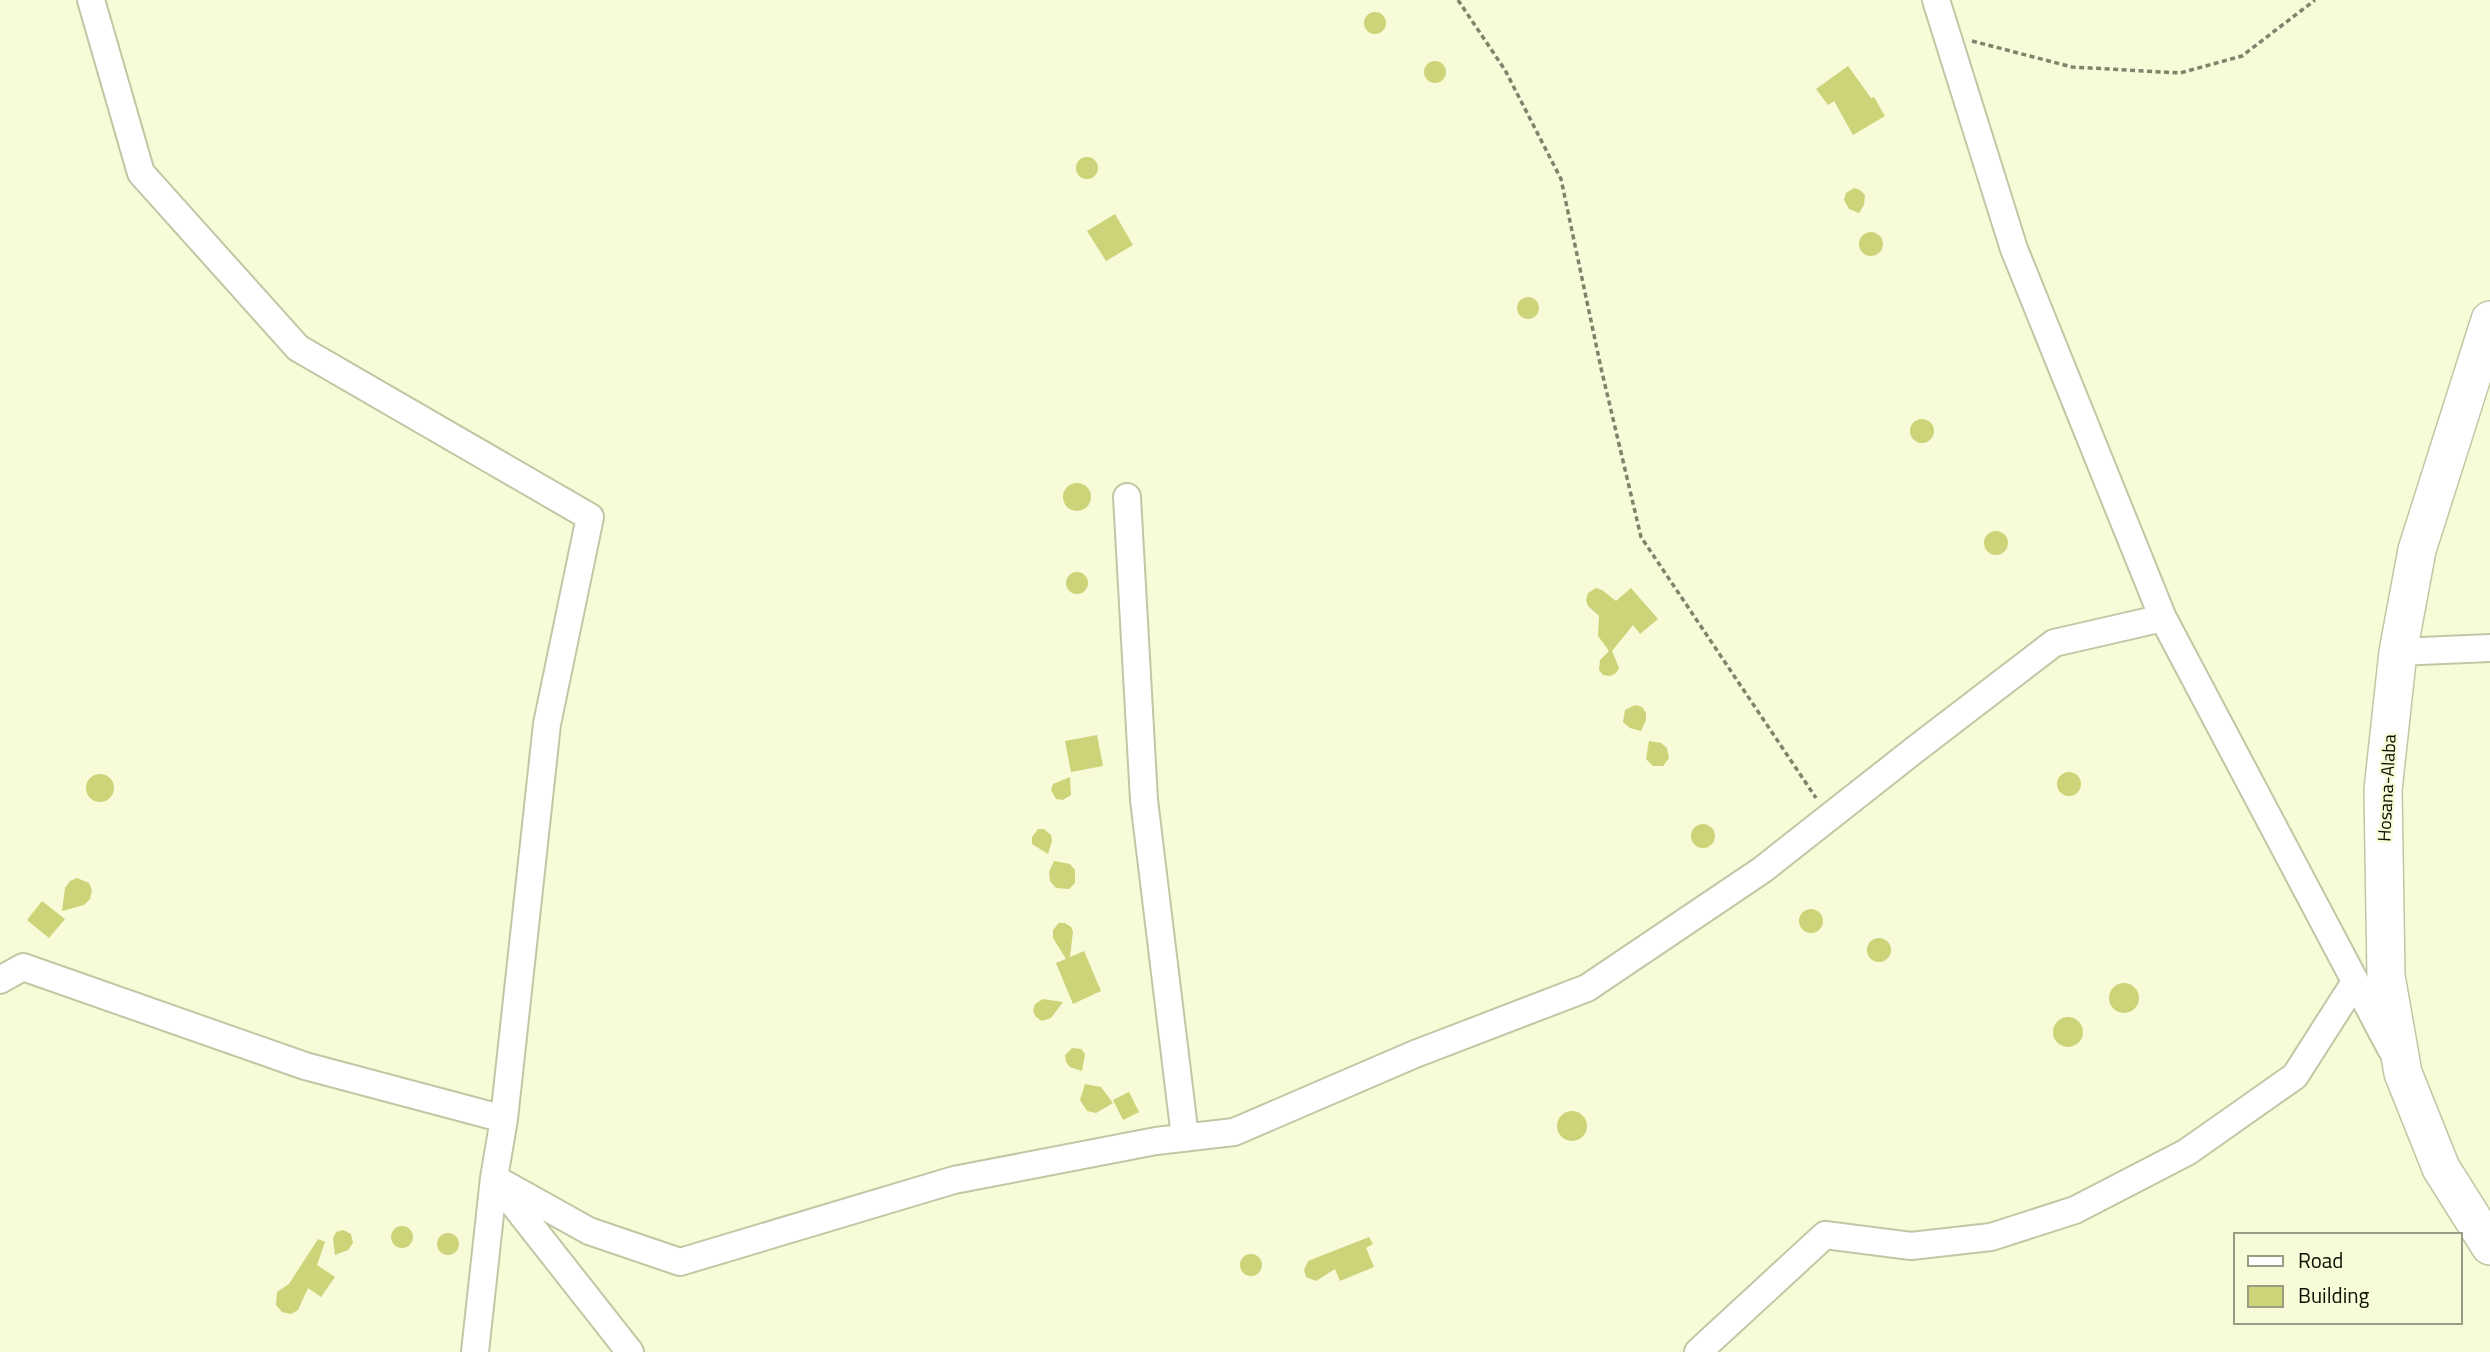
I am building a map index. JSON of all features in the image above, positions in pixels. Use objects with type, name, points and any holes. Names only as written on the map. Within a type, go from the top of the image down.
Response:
[{"type":"main road","name":"Hosana-Alaba","points":[[2490,320],[2417,550],[2398,652],[2383,790],[2386,976],[2403,1073],[2441,1168],[2490,1246]]},
{"type":"street","points":[[91,0],[141,173],[298,348],[590,517],[547,724],[504,1119],[494,1178],[475,1352]]},
{"type":"street","points":[[1936,0],[2014,248],[2163,618],[2403,1073]]},
{"type":"street","points":[[1127,497],[1144,800],[1185,1138]]},
{"type":"street","points":[[494,1178],[589,1231],[680,1262],[954,1180],[1185,1138],[1234,1132],[1415,1054],[1587,988],[1762,870],[2054,643],[2163,618]]},
{"type":"street","points":[[2398,652],[2490,648]]},
{"type":"street","points":[[0,981],[23,967],[305,1066],[504,1119]]},
{"type":"street","points":[[1698,1352],[1825,1236],[1911,1246],[1991,1237],[2075,1210],[2187,1152],[2295,1076],[2355,982]]},
{"type":"street","points":[[494,1178],[630,1352]]},
{"type":"path","points":[[1458,0],[1505,70],[1561,179],[1601,368],[1641,537],[1829,818]]},
{"type":"path","points":[[1947,34],[2072,67],[2180,73],[2242,56],[2315,0]]},
{"type":"building","points":[[1375,12],[1383,15],[1386,23],[1383,31],[1375,34],[1367,31],[1364,23],[1367,15]]},
{"type":"building","points":[[1435,61],[1443,64],[1446,72],[1443,80],[1435,83],[1427,80],[1424,72],[1427,64]]},
{"type":"building","points":[[1848,66],[1871,98],[1874,97],[1885,116],[1853,135],[1834,101],[1828,105],[1816,89]]},
{"type":"building","points":[[1087,157],[1095,160],[1098,168],[1095,176],[1087,179],[1079,176],[1076,168],[1079,160]]},
{"type":"building","points":[[1854,188],[1865,195],[1864,205],[1859,213],[1849,209],[1844,200],[1846,193]]},
{"type":"building","points":[[1115,214],[1133,245],[1106,261],[1087,231]]},
{"type":"building","points":[[1871,232],[1880,235],[1883,244],[1880,253],[1871,256],[1862,253],[1859,244],[1862,235]]},
{"type":"building","points":[[1528,297],[1536,300],[1539,308],[1536,316],[1528,319],[1520,316],[1517,308],[1520,300]]},
{"type":"building","points":[[1922,419],[1931,422],[1934,431],[1931,440],[1922,443],[1913,440],[1910,431],[1913,422]]},
{"type":"building","points":[[1077,483],[1087,487],[1091,497],[1087,507],[1077,511],[1067,507],[1063,497],[1067,487]]},
{"type":"building","points":[[1996,531],[2007,538],[2008,543],[2001,554],[1996,555],[1985,548],[1984,543],[1991,532]]},
{"type":"building","points":[[1077,572],[1087,579],[1088,583],[1081,593],[1077,594],[1067,587],[1066,583],[1073,573]]},
{"type":"building","points":[[1596,588],[1616,601],[1631,588],[1658,619],[1640,634],[1633,625],[1612,651],[1619,668],[1610,676],[1603,675],[1599,670],[1600,660],[1609,651],[1598,636],[1599,616],[1588,606],[1586,600],[1588,593]]},
{"type":"building","points":[[1635,705],[1642,707],[1646,713],[1641,731],[1630,728],[1623,722],[1625,710]]},
{"type":"building","points":[[1097,735],[1103,766],[1071,772],[1065,741]]},
{"type":"building","points":[[1649,741],[1661,743],[1667,748],[1669,758],[1663,766],[1653,766],[1646,759]]},
{"type":"building","points":[[2069,772],[2078,775],[2081,784],[2078,793],[2069,796],[2060,793],[2057,784],[2060,775]]},
{"type":"building","points":[[100,774],[110,778],[114,788],[110,798],[100,802],[90,798],[86,788],[90,778]]},
{"type":"building","points":[[1070,777],[1071,795],[1063,800],[1056,799],[1051,790],[1053,784]]},
{"type":"building","points":[[1703,824],[1712,827],[1715,836],[1712,845],[1703,848],[1694,845],[1691,836],[1694,827]]},
{"type":"building","points":[[1038,829],[1044,829],[1051,835],[1048,854],[1032,844],[1032,837]]},
{"type":"building","points":[[1054,861],[1070,864],[1075,870],[1075,883],[1069,889],[1056,888],[1050,881],[1049,872]]},
{"type":"building","points":[[77,878],[89,883],[92,890],[90,899],[84,905],[62,911],[65,888],[70,881]]},
{"type":"building","points":[[42,901],[65,919],[49,938],[27,920]]},
{"type":"building","points":[[1811,909],[1820,912],[1823,921],[1820,930],[1811,933],[1802,930],[1799,921],[1802,912]]},
{"type":"building","points":[[1059,923],[1065,923],[1073,932],[1070,957],[1084,951],[1101,991],[1073,1004],[1056,963],[1066,959],[1053,938],[1053,930]]},
{"type":"building","points":[[1879,938],[1888,941],[1891,950],[1888,959],[1879,962],[1870,959],[1867,950],[1870,941]]},
{"type":"building","points":[[2124,983],[2135,987],[2139,998],[2135,1009],[2124,1013],[2113,1009],[2109,998],[2113,987]]},
{"type":"building","points":[[1043,999],[1063,1002],[1051,1018],[1042,1021],[1033,1011],[1035,1004]]},
{"type":"building","points":[[2068,1017],[2079,1021],[2083,1032],[2079,1043],[2068,1047],[2057,1043],[2053,1032],[2057,1021]]},
{"type":"building","points":[[1072,1048],[1081,1049],[1085,1054],[1082,1071],[1070,1067],[1066,1062],[1065,1055]]},
{"type":"building","points":[[1085,1084],[1101,1087],[1113,1103],[1096,1113],[1087,1111],[1080,1100]]},
{"type":"building","points":[[1129,1092],[1139,1112],[1123,1120],[1113,1100]]},
{"type":"building","points":[[1572,1111],[1583,1115],[1587,1126],[1583,1137],[1572,1141],[1561,1137],[1557,1126],[1561,1115]]},
{"type":"building","points":[[402,1226],[412,1233],[413,1237],[406,1247],[402,1248],[392,1241],[391,1237],[398,1227]]},
{"type":"building","points":[[343,1230],[351,1234],[353,1243],[348,1250],[335,1255],[333,1238],[336,1232]]},
{"type":"building","points":[[448,1233],[458,1240],[459,1244],[452,1254],[448,1255],[438,1248],[437,1244],[444,1234]]},
{"type":"building","points":[[1369,1237],[1373,1244],[1366,1248],[1374,1267],[1340,1281],[1335,1269],[1316,1281],[1306,1277],[1304,1270],[1308,1261]]},
{"type":"building","points":[[318,1239],[325,1242],[317,1265],[335,1277],[321,1297],[308,1288],[298,1310],[291,1314],[282,1312],[276,1305],[277,1292],[289,1284]]},
{"type":"building","points":[[1251,1254],[1261,1261],[1262,1265],[1255,1275],[1251,1276],[1241,1269],[1240,1265],[1247,1255]]}]
